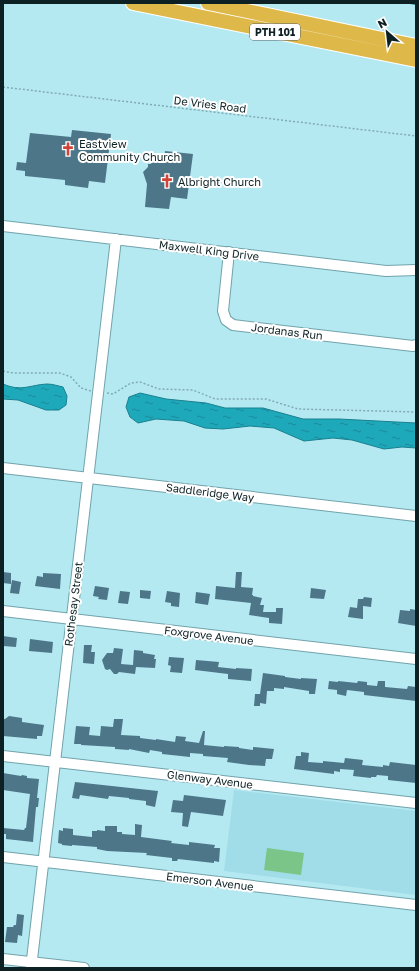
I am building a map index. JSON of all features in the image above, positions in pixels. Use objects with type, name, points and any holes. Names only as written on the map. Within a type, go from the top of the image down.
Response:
[{"type":"highway","name":"PTH 101","points":[[133,3],[416,60]]},
{"type":"highway","name":"PTH 101","points":[[208,3],[416,46]]},
{"type":"street","name":"Maxwell King Drive","points":[[3,226],[386,271],[416,270]]},
{"type":"street","name":"Rothesay Street","points":[[31,965],[116,239]]},
{"type":"street","name":"Jordanas Run","points":[[229,252],[223,311],[226,320],[233,325],[414,346],[416,345]]},
{"type":"street","name":"Saddleridge Way","points":[[3,468],[416,516]]},
{"type":"street","name":"Foxgrove Avenue","points":[[3,611],[416,659]]},
{"type":"street","name":"Glenway Avenue","points":[[3,756],[416,803]]},
{"type":"street","name":"Emerson Avenue","points":[[3,857],[416,905]]},
{"type":"street","points":[[3,959],[31,965],[84,968]]},
{"type":"path","name":"De Vries Road","points":[[224,113],[175,108],[167,106],[159,106],[152,105],[144,104],[136,103],[128,102],[120,101],[112,100],[105,99],[89,97],[81,96],[73,95],[66,94],[58,94],[3,87],[66,94],[74,96],[82,96],[136,103],[144,104],[152,105],[160,106],[168,107],[176,108],[184,108],[416,136]]},
{"type":"path","points":[[3,371],[13,373],[60,373],[71,378],[80,388],[113,394],[131,383],[140,382],[159,389],[193,390],[216,399],[266,398],[298,409],[416,412]]},
{"type":"shaded area","points":[[234,790],[416,811],[416,895],[224,871]]},
{"type":"green space","points":[[267,848],[304,853],[301,875],[264,870]]},
{"type":"water","points":[[3,384],[15,388],[47,384],[63,387],[67,396],[66,405],[59,410],[46,410],[18,400],[3,399]]},
{"type":"water","points":[[140,393],[166,399],[206,403],[225,408],[263,408],[303,419],[339,419],[416,423],[416,448],[402,447],[384,449],[352,440],[333,438],[304,441],[274,428],[250,426],[223,429],[205,428],[184,421],[156,419],[138,423],[130,417],[126,407],[129,397]]},
{"type":"building","name":"Eastview Community Church","points":[[72,130],[111,134],[105,183],[89,181],[88,188],[65,185],[65,180],[25,176],[25,171],[16,170],[17,162],[26,163],[30,133],[71,137]]},
{"type":"building","name":"Albright Church","points":[[165,151],[193,154],[187,199],[171,197],[169,209],[145,207],[147,184],[143,172],[148,167],[148,164],[151,164],[153,158],[164,160]]},
{"type":"building","points":[[3,572],[11,573],[11,584],[3,583]]},
{"type":"building","points":[[236,572],[242,572],[241,587],[253,588],[252,595],[262,598],[260,605],[264,605],[263,612],[276,612],[276,608],[283,608],[282,624],[269,623],[269,618],[249,615],[251,603],[215,599],[216,586],[235,588]]},
{"type":"building","points":[[43,573],[61,574],[60,589],[35,586],[37,576],[43,577]]},
{"type":"building","points":[[12,580],[21,582],[19,594],[10,593]]},
{"type":"building","points":[[95,586],[109,588],[107,600],[98,599],[99,597],[93,596]]},
{"type":"building","points":[[311,588],[326,590],[324,599],[310,598]]},
{"type":"building","points":[[140,590],[151,591],[150,599],[140,598]]},
{"type":"building","points":[[120,591],[130,592],[128,604],[118,603]]},
{"type":"building","points":[[167,591],[180,593],[179,607],[171,606],[171,603],[165,602]]},
{"type":"building","points":[[196,592],[210,594],[208,605],[195,603]]},
{"type":"building","points":[[364,597],[372,598],[371,607],[363,606],[363,619],[348,617],[350,607],[357,608],[358,599],[363,599]]},
{"type":"building","points":[[410,609],[416,610],[416,626],[398,623],[400,610],[410,611]]},
{"type":"building","points":[[3,636],[17,638],[16,647],[3,646]]},
{"type":"building","points":[[30,639],[53,642],[52,653],[29,651]]},
{"type":"building","points":[[84,645],[92,645],[91,652],[95,652],[94,664],[83,663]]},
{"type":"building","points":[[114,648],[123,649],[121,664],[133,665],[134,650],[155,655],[155,668],[136,667],[135,674],[119,672],[114,674],[110,669],[105,669],[102,660],[107,653],[113,653]]},
{"type":"building","points":[[169,657],[184,658],[182,673],[170,672],[171,666],[168,665]]},
{"type":"building","points":[[196,660],[219,662],[218,667],[252,669],[251,681],[228,679],[228,674],[195,670]]},
{"type":"building","points":[[263,673],[301,679],[317,679],[315,694],[309,694],[309,691],[284,687],[284,689],[274,688],[274,691],[267,691],[266,704],[260,703],[260,706],[254,706],[255,694],[260,694]]},
{"type":"building","points":[[329,681],[357,683],[358,681],[367,682],[367,685],[377,686],[378,681],[385,681],[385,687],[407,689],[408,686],[416,687],[416,701],[364,695],[364,692],[347,690],[346,696],[337,694],[337,690],[328,689]]},
{"type":"building","points":[[9,716],[22,718],[22,722],[44,725],[42,736],[37,736],[37,739],[3,736],[3,719]]},
{"type":"building","points":[[114,719],[123,719],[121,735],[140,736],[140,738],[175,742],[176,736],[186,737],[185,741],[199,743],[203,731],[205,731],[204,745],[239,747],[253,750],[253,747],[274,749],[272,759],[266,759],[265,766],[249,765],[227,762],[228,758],[203,756],[203,754],[190,753],[190,757],[162,754],[162,752],[150,750],[149,753],[129,749],[115,749],[115,747],[74,744],[76,726],[90,727],[89,735],[100,736],[101,726],[113,727]]},
{"type":"building","points":[[301,752],[309,753],[308,762],[323,763],[323,761],[344,763],[345,758],[363,760],[362,765],[383,767],[383,765],[389,766],[390,762],[416,765],[416,783],[388,780],[388,776],[377,775],[376,777],[371,778],[353,776],[354,770],[340,769],[340,772],[334,771],[334,774],[294,769],[296,756],[301,756]]},
{"type":"building","points":[[3,773],[39,779],[37,798],[39,798],[38,807],[36,807],[33,842],[6,839],[6,834],[3,834],[3,828],[24,830],[26,828],[30,794],[3,790]]},
{"type":"building","points":[[75,782],[158,791],[155,807],[146,805],[146,801],[129,798],[109,796],[108,799],[80,795],[79,799],[72,798]]},
{"type":"building","points":[[184,795],[226,800],[223,816],[191,812],[188,827],[182,826],[183,813],[171,812],[173,800],[183,801]]},
{"type":"building","points":[[135,824],[142,825],[141,837],[189,845],[189,842],[215,845],[214,848],[220,848],[219,862],[214,861],[214,863],[178,859],[177,861],[172,861],[172,858],[146,855],[147,853],[107,851],[97,849],[97,847],[62,845],[58,843],[59,830],[63,831],[63,828],[73,829],[73,835],[92,837],[92,831],[105,831],[105,826],[117,826],[117,832],[135,835]]},
{"type":"building","points":[[17,914],[24,915],[22,936],[18,935],[17,943],[5,942],[7,927],[13,927],[16,925]]},
{"type":"waterway","points":[[410,3],[416,4]]},
{"type":"place","name":"Eastview Community Church","points":[[68,149]]},
{"type":"place","name":"Albright Church","points":[[167,181]]}]
